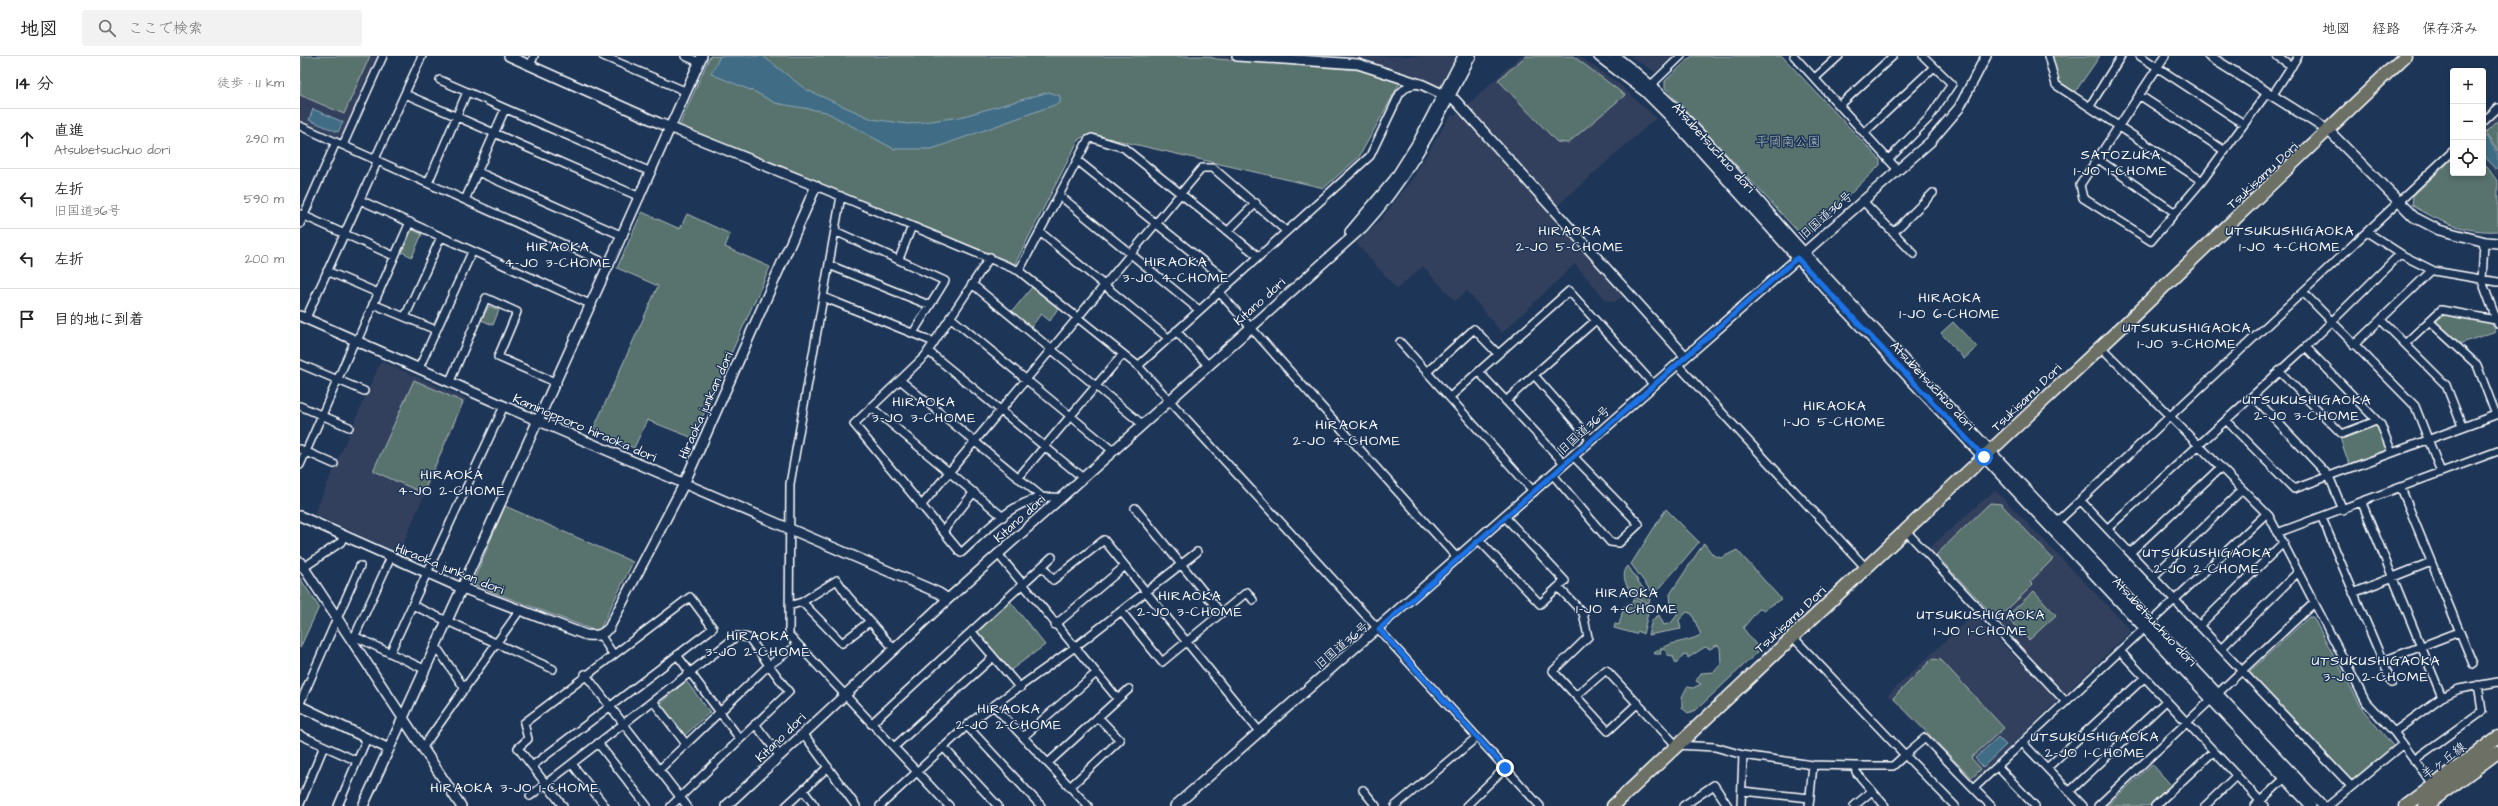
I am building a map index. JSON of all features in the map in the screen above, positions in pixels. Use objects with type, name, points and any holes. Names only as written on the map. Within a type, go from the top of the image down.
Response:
[{"type":"main road","name":"Atsubetsuchuo dori","points":[[1599,56],[1648,88]]},
{"type":"main road","name":"Atsubetsuchuo dori","points":[[1614,56],[1648,88],[1800,255],[1987,454]]},
{"type":"main road","name":"Tsukisamu Dori","points":[[1613,806],[2329,131],[2405,56]]},
{"type":"main road","name":"羊ヶ丘線","points":[[2406,806],[2498,737]]},
{"type":"main road","name":"羊ヶ丘線","points":[[2425,806],[2498,752]]},
{"type":"street","points":[[300,224],[302,215],[340,144],[383,56]]},
{"type":"street","points":[[303,317],[345,234],[422,56]]},
{"type":"street","points":[[509,56],[670,127],[990,257],[1019,271],[1138,366],[1538,803],[1529,806]]},
{"type":"street","points":[[530,66],[534,56]]},
{"type":"street","points":[[603,56],[686,91]]},
{"type":"street","points":[[363,806],[435,645],[463,589],[557,383],[700,59],[685,56]]},
{"type":"street","points":[[1237,56],[1358,64],[1417,84],[1455,100],[1685,356]]},
{"type":"street","name":"Kitano dori","points":[[726,806],[844,694],[948,599],[1249,327],[1363,227],[1400,182],[1425,144],[1463,56]]},
{"type":"street","name":"Kitano dori","points":[[1446,96],[1471,56]]},
{"type":"street","points":[[1648,88],[1681,56]]},
{"type":"street","points":[[1794,56],[1865,132],[1897,170]]},
{"type":"street","points":[[1815,78],[1839,56]]},
{"type":"street","points":[[1840,105],[1893,56]]},
{"type":"street","points":[[1889,159],[1929,118],[1952,84],[1923,56]]},
{"type":"street","name":"旧国道36号","points":[[1176,806],[1259,731],[1379,629],[1534,492],[1653,384],[1930,142],[1952,118],[1973,85],[1986,56]]},
{"type":"street","points":[[2048,56],[2056,85],[2202,181]]},
{"type":"street","points":[[2090,106],[2121,56]]},
{"type":"street","points":[[2140,56],[2244,124]]},
{"type":"street","points":[[2165,56],[2080,185],[2083,198],[2150,241],[2202,181],[2244,124],[2270,94],[2298,56]]},
{"type":"street","points":[[2209,56],[2329,131],[2399,203],[2414,216],[2439,230],[2484,242],[2498,243]]},
{"type":"street","points":[[2277,56],[2292,66]]},
{"type":"street","points":[[1865,132],[1934,66]]},
{"type":"street","points":[[440,80],[651,172]]},
{"type":"street","points":[[1138,366],[1229,282],[1370,156],[1400,93],[1408,86],[1417,84]]},
{"type":"street","points":[[428,183],[467,92]]},
{"type":"street","points":[[405,94],[640,197]]},
{"type":"street","points":[[2139,95],[2225,151]]},
{"type":"street","points":[[465,200],[505,108]]},
{"type":"street","points":[[2486,119],[2498,108]]},
{"type":"street","points":[[300,126],[610,265]]},
{"type":"street","points":[[1019,271],[1088,140],[1092,138],[1124,148],[1258,256]]},
{"type":"street","points":[[2050,529],[2450,154]]},
{"type":"street","points":[[2098,159],[2174,212]]},
{"type":"street","points":[[1078,161],[1229,282]]},
{"type":"street","points":[[921,506],[1052,349],[1076,317],[1131,255],[1202,168],[1213,168],[1256,203],[1286,231]]},
{"type":"street","points":[[478,172],[623,236]]},
{"type":"street","name":"Hiraoka junkan dori","points":[[300,516],[343,537],[463,589],[586,635],[601,636],[609,628],[684,484],[816,186]]},
{"type":"street","points":[[1894,233],[1933,194]]},
{"type":"street","points":[[1059,195],[1200,310]]},
{"type":"street","points":[[841,196],[790,484],[789,635],[950,806]]},
{"type":"street","points":[[360,200],[410,222],[441,238],[592,305]]},
{"type":"street","points":[[1862,200],[1914,254]]},
{"type":"street","points":[[1228,231],[1256,203]]},
{"type":"street","points":[[302,215],[394,256]]},
{"type":"street","points":[[300,465],[303,450],[321,416],[336,379],[373,304],[410,222]]},
{"type":"street","points":[[899,259],[912,226]]},
{"type":"street","points":[[835,231],[945,281],[913,333]]},
{"type":"street","points":[[1040,232],[1105,284],[1168,338]]},
{"type":"street","points":[[2367,232],[2400,254],[2432,270],[2482,282],[2498,282]]},
{"type":"street","points":[[405,317],[441,238]]},
{"type":"street","points":[[2484,242],[2482,282],[2497,322]]},
{"type":"street","points":[[419,368],[472,252]]},
{"type":"street","points":[[2108,528],[2197,444],[2253,396],[2306,347],[2400,254]]},
{"type":"street","points":[[990,257],[928,351],[854,424],[943,531],[956,549],[961,552],[1016,506],[1042,497],[1061,498]]},
{"type":"street","points":[[828,265],[929,305]]},
{"type":"street","points":[[2354,345],[2432,270]]},
{"type":"street","points":[[327,271],[378,293]]},
{"type":"street","points":[[972,284],[1142,424]]},
{"type":"street","points":[[1450,397],[1569,291],[1653,384]]},
{"type":"street","points":[[1219,292],[1458,559]]},
{"type":"street","points":[[2303,292],[2415,406],[2441,472]]},
{"type":"street","points":[[823,297],[934,342]]},
{"type":"street","points":[[450,381],[486,298],[517,312],[498,357],[557,383]]},
{"type":"street","points":[[373,304],[436,330]]},
{"type":"street","points":[[2406,344],[2441,310],[2497,322]]},
{"type":"street","name":"Kaminopporo hiraoka dori","points":[[303,317],[504,406],[939,593],[948,599]]},
{"type":"street","points":[[950,317],[1113,451]]},
{"type":"street","points":[[2381,320],[2446,385],[2462,426]]},
{"type":"street","points":[[1506,402],[1595,321]]},
{"type":"street","points":[[2226,420],[2294,489],[2497,414],[2477,365],[2429,321]]},
{"type":"street","points":[[1427,372],[1474,329],[1498,354]]},
{"type":"street","points":[[1176,331],[1208,365]]},
{"type":"street","points":[[1400,342],[1534,492]]},
{"type":"street","points":[[2100,346],[2266,514],[2278,533],[2297,573],[2366,702],[2394,732],[2433,785]]},
{"type":"street","points":[[2306,347],[2376,420],[2380,425],[2392,453]]},
{"type":"street","points":[[928,351],[1083,478]]},
{"type":"street","points":[[1018,478],[1045,448],[1123,354]]},
{"type":"street","points":[[300,364],[364,391]]},
{"type":"street","points":[[1677,364],[1865,567]]},
{"type":"street","points":[[2279,371],[2342,434],[2376,420]]},
{"type":"street","points":[[1478,372],[1565,464]]},
{"type":"street","points":[[1534,375],[1591,440]]},
{"type":"street","points":[[900,380],[1042,497]]},
{"type":"street","points":[[2253,396],[2329,476],[2343,510]]},
{"type":"street","points":[[300,406],[348,427]]},
{"type":"street","points":[[390,653],[504,406]]},
{"type":"street","points":[[871,407],[1003,517]]},
{"type":"street","points":[[303,450],[334,464]]},
{"type":"street","points":[[2278,533],[2322,518],[2498,451]]},
{"type":"street","name":"Atsubetsuchuo dori","points":[[1987,454],[2057,522],[2148,625],[2210,699],[2311,806]]},
{"type":"street","name":"Atsubetsuchuo dori","points":[[1987,454],[2050,529],[2218,693],[2323,806]]},
{"type":"street","points":[[1553,475],[1610,542],[1619,543],[1639,524],[1573,456]]},
{"type":"street","points":[[2131,552],[2221,467]]},
{"type":"street","points":[[2401,488],[2458,632],[2473,664]]},
{"type":"street","points":[[2154,576],[2242,490]]},
{"type":"street","points":[[943,531],[974,492]]},
{"type":"street","points":[[2081,500],[2222,648],[2350,786]]},
{"type":"street","points":[[2362,502],[2391,578],[2442,697]]},
{"type":"street","points":[[1134,508],[1221,613]]},
{"type":"street","points":[[1974,788],[2266,514]]},
{"type":"street","points":[[1479,540],[1540,604],[1565,580],[1505,517]]},
{"type":"street","points":[[2322,518],[2392,683]]},
{"type":"street","points":[[1905,530],[2066,702]]},
{"type":"street","points":[[343,537],[340,542],[302,565],[337,620],[353,639],[461,806]]},
{"type":"street","points":[[1042,566],[1053,580],[1104,540],[1259,731]]},
{"type":"street","points":[[2200,625],[2282,544]]},
{"type":"street","points":[[880,806],[967,726],[1075,647],[1196,552]]},
{"type":"street","points":[[998,554],[1055,625],[1075,647],[1095,674],[1118,699]]},
{"type":"street","points":[[353,639],[391,557]]},
{"type":"street","points":[[872,724],[1052,557]]},
{"type":"street","points":[[2353,593],[2431,562]]},
{"type":"street","points":[[360,566],[300,705],[389,749]]},
{"type":"street","points":[[1055,625],[1125,566]]},
{"type":"street","points":[[2222,648],[2297,573]]},
{"type":"street","points":[[789,606],[802,602],[837,580],[847,595],[894,649]]},
{"type":"street","points":[[1558,587],[1583,613],[1588,636],[1553,671],[1608,731],[1638,703]]},
{"type":"street","points":[[1121,611],[1162,662],[1187,643],[1247,592],[1253,600]]},
{"type":"street","points":[[532,766],[713,628],[690,597],[585,674],[524,723],[528,739],[518,748],[563,806]]},
{"type":"street","points":[[802,602],[842,643],[870,622]]},
{"type":"street","points":[[2098,806],[2210,699],[2314,603]]},
{"type":"street","points":[[412,605],[553,669]]},
{"type":"street","points":[[423,747],[520,610]]},
{"type":"street","points":[[972,632],[1020,688]]},
{"type":"street","points":[[2383,661],[2458,632]]},
{"type":"street","points":[[601,636],[613,654]]},
{"type":"street","points":[[530,796],[737,636],[750,638],[788,692],[671,806]]},
{"type":"street","points":[[1792,636],[1905,755],[1956,806]]},
{"type":"street","points":[[353,639],[390,653],[424,669]]},
{"type":"street","points":[[435,645],[465,689]]},
{"type":"street","points":[[659,770],[769,665],[798,645]]},
{"type":"street","points":[[2120,652],[2237,775],[2260,804],[2285,778]]},
{"type":"street","points":[[677,655],[740,739]]},
{"type":"street","points":[[894,747],[993,657]]},
{"type":"street","points":[[1576,696],[1606,670],[1676,745],[1715,747],[1744,755],[1812,765],[1893,766],[1925,738],[1991,806]]},
{"type":"street","points":[[585,674],[687,806]]},
{"type":"street","points":[[1023,737],[1095,674]]},
{"type":"street","points":[[2048,768],[2144,678]]},
{"type":"street","points":[[2394,732],[2442,697],[2459,689],[2498,682]]},
{"type":"street","points":[[2414,760],[2482,711],[2478,685]]},
{"type":"street","points":[[1048,763],[1129,689]]},
{"type":"street","points":[[653,701],[686,744]]},
{"type":"street","points":[[2069,792],[2166,701]]},
{"type":"street","points":[[994,706],[1071,786],[1088,806]]},
{"type":"street","points":[[1071,786],[1120,740],[1098,717]]},
{"type":"street","points":[[755,724],[779,755]]},
{"type":"street","points":[[967,726],[1041,806]]},
{"type":"street","points":[[803,733],[856,806]]},
{"type":"street","points":[[300,736],[357,761]]},
{"type":"street","points":[[1399,805],[1477,737]]},
{"type":"street","points":[[338,806],[367,738]]},
{"type":"street","points":[[598,743],[647,806]]},
{"type":"street","points":[[2023,743],[2083,806]]},
{"type":"street","points":[[2328,806],[2350,786],[2403,744]]},
{"type":"street","points":[[300,804],[324,746]]},
{"type":"street","points":[[944,748],[998,806]]},
{"type":"street","points":[[2155,806],[2214,751]]},
{"type":"street","points":[[1741,806],[1744,755]]},
{"type":"street","points":[[572,764],[605,806]]},
{"type":"street","points":[[1809,806],[1812,765]]},
{"type":"street","points":[[1855,766],[1856,772],[1885,806]]},
{"type":"street","points":[[786,806],[828,767]]},
{"type":"street","points":[[1998,767],[2035,806]]},
{"type":"street","points":[[1466,806],[1505,768]]},
{"type":"street","points":[[2205,806],[2237,775]]},
{"type":"street","points":[[1683,806],[1714,785],[1728,806]]},
{"type":"street","points":[[803,790],[815,806]]},
{"type":"street","points":[[1363,790],[1376,806]]},
{"type":"street","points":[[1742,791],[1810,798]]},
{"type":"street","points":[[1854,806],[1872,791]]},
{"type":"shaded area","points":[[300,56],[377,56],[341,138],[300,122]]},
{"type":"shaded area","points":[[720,56],[763,56],[805,89],[872,119],[908,124],[960,117],[1049,92],[1060,96],[1060,103],[932,149],[894,149],[826,112],[775,103],[755,92],[711,74]]},
{"type":"shaded area","points":[[1208,56],[1455,56],[1435,97],[1359,70],[1217,59]]},
{"type":"shaded area","points":[[1520,56],[1579,56],[1620,85],[1656,118],[1556,207],[1466,107]]},
{"type":"shaded area","points":[[1629,56],[1674,56],[1655,72]]},
{"type":"shaded area","points":[[313,109],[343,122],[338,132],[309,120]]},
{"type":"shaded area","points":[[1458,114],[1464,117],[1624,296],[1614,302],[1606,300],[1575,264],[1502,333],[1467,291],[1455,301],[1423,266],[1397,289],[1356,243],[1378,223],[1411,181],[1447,121],[1451,116]]},
{"type":"shaded area","points":[[2498,114],[2498,179],[2486,161],[2486,127]]},
{"type":"shaded area","points":[[2486,136],[2498,154],[2498,167],[2495,169],[2486,157]]},
{"type":"shaded area","points":[[381,361],[466,399],[399,553],[314,514]]},
{"type":"shaded area","points":[[1995,490],[2129,628],[2130,632],[2067,692],[2064,692],[1928,549]]},
{"type":"shaded area","points":[[1973,615],[2057,699],[2057,701],[1973,782],[1888,695]]},
{"type":"shaded area","points":[[1998,737],[2006,745],[1983,767],[1975,758]]},
{"type":"green space","points":[[301,56],[370,56],[344,114],[300,95]]},
{"type":"green space","points":[[710,56],[1207,56],[1216,59],[1359,70],[1400,83],[1359,157],[1324,188],[1090,134],[1079,139],[1015,264],[679,126]]},
{"type":"green space","points":[[1526,56],[1573,56],[1625,95],[1568,143],[1557,142],[1498,80]]},
{"type":"green space","name":"平岡南公園","points":[[1692,56],[1782,56],[1880,160],[1880,165],[1807,236],[1801,235],[1665,88],[1665,81]]},
{"type":"green space","points":[[2051,56],[2100,56],[2075,92],[2057,80]]},
{"type":"green space","points":[[2498,120],[2498,151],[2486,134],[2486,132]]},
{"type":"green space","points":[[2450,161],[2450,176],[2486,176],[2486,165],[2498,182],[2498,231],[2464,228],[2432,217],[2412,205],[2413,196]]},
{"type":"green space","points":[[642,212],[680,229],[687,214],[730,234],[725,247],[770,267],[693,438],[647,420],[634,448],[593,430],[658,286],[617,268]]},
{"type":"green space","points":[[413,230],[422,234],[412,257],[402,252],[411,231]]},
{"type":"green space","points":[[1032,287],[1058,308],[1050,321],[1041,314],[1031,327],[1011,313]]},
{"type":"green space","points":[[489,306],[499,310],[493,325],[481,320]]},
{"type":"green space","points":[[2446,315],[2491,323],[2496,331],[2459,344],[2436,322],[2437,319]]},
{"type":"green space","points":[[1953,322],[1977,347],[1964,359],[1941,333]]},
{"type":"green space","points":[[414,380],[463,402],[423,493],[373,471]]},
{"type":"green space","points":[[2374,426],[2378,427],[2387,447],[2386,450],[2349,464],[2340,438]]},
{"type":"green space","points":[[1990,503],[2001,504],[2053,559],[2030,582],[2033,585],[1997,619],[1936,555]]},
{"type":"green space","points":[[505,506],[633,562],[600,629],[593,630],[472,584]]},
{"type":"green space","points":[[1666,509],[1699,542],[1654,595],[1631,564]]},
{"type":"green space","points":[[1704,543],[1713,555],[1721,558],[1737,550],[1781,599],[1764,610],[1759,609],[1743,628],[1760,650],[1696,710],[1688,713],[1682,708],[1682,697],[1687,687],[1693,688],[1701,684],[1696,681],[1701,673],[1714,672],[1721,664],[1720,647],[1717,645],[1710,649],[1705,647],[1688,658],[1687,654],[1683,655],[1676,664],[1673,656],[1668,655],[1664,649],[1660,651],[1661,654],[1654,653],[1666,646],[1701,635],[1692,614],[1687,612],[1679,620],[1681,629],[1648,635],[1652,620],[1659,615],[1664,625],[1671,623],[1678,614],[1671,608],[1670,594]]},
{"type":"green space","points":[[1628,566],[1650,599],[1649,603],[1634,598],[1635,594],[1629,589],[1624,577],[1624,573]]},
{"type":"green space","points":[[300,578],[319,607],[300,648]]},
{"type":"green space","points":[[2034,591],[2056,615],[2029,640],[2006,617]]},
{"type":"green space","points":[[1633,600],[1650,605],[1643,634],[1638,631],[1636,634],[1614,628],[1615,624],[1619,625],[1624,606],[1627,607],[1628,603],[1632,604]]},
{"type":"green space","points":[[1010,601],[1045,645],[1008,672],[978,636],[978,631]]},
{"type":"green space","points":[[2309,617],[2313,617],[2363,710],[2394,747],[2354,779],[2349,780],[2249,672]]},
{"type":"green space","points":[[1932,659],[1941,660],[2004,728],[1971,758],[1981,769],[1972,778],[1893,698]]},
{"type":"green space","points":[[686,681],[710,712],[683,737],[658,705]]},
{"type":"green space","points":[[2152,764],[2171,785],[2149,806],[2107,806]]},
{"type":"district","name":"SATOZUKA 1-JO 1-CHOME","points":[[2121,162]]},
{"type":"district","name":"HIRAOKA 2-JO 5-CHOME","points":[[1570,238]]},
{"type":"district","name":"UTSUKUSHIGAOKA 1-JO 4-CHOME","points":[[2290,238]]},
{"type":"district","name":"HIRAOKA 4-JO 3-CHOME","points":[[558,254]]},
{"type":"district","name":"HIRAOKA 3-JO 4-CHOME","points":[[1176,270]]},
{"type":"district","name":"HIRAOKA 1-JO 6-CHOME","points":[[1950,306]]},
{"type":"district","name":"UTSUKUSHIGAOKA 1-JO 3-CHOME","points":[[2187,336]]},
{"type":"district","name":"UTSUKUSHIGAOKA 2-JO 3-CHOME","points":[[2307,408]]},
{"type":"district","name":"HIRAOKA 3-JO 3-CHOME","points":[[924,410]]},
{"type":"district","name":"HIRAOKA 1-JO 5-CHOME","points":[[1835,414]]},
{"type":"district","name":"HIRAOKA 2-JO 4-CHOME","points":[[1347,432]]},
{"type":"district","name":"HIRAOKA 4-JO 2-CHOME","points":[[452,482]]},
{"type":"district","name":"UTSUKUSHIGAOKA 2-JO 2-CHOME","points":[[2207,560]]},
{"type":"district","name":"HIRAOKA 1-JO 4-CHOME","points":[[1627,600]]},
{"type":"district","name":"HIRAOKA 2-JO 3-CHOME","points":[[1190,604]]},
{"type":"district","name":"UTSUKUSHIGAOKA 1-JO 1-CHOME","points":[[1981,622]]},
{"type":"district","name":"HIRAOKA 3-JO 2-CHOME","points":[[758,644]]},
{"type":"district","name":"UTSUKUSHIGAOKA 3-JO 2-CHOME","points":[[2376,668]]},
{"type":"district","name":"HIRAOKA 2-JO 2-CHOME","points":[[1009,716]]},
{"type":"district","name":"UTSUKUSHIGAOKA 2-JO 1-CHOME","points":[[2095,744]]},
{"type":"district","name":"HIRAOKA 3-JO 1-CHOME","points":[[515,787]]},
{"type":"route","points":[[1505,768],[1379,629],[1653,384],[1797,258],[1984,457]]}]
